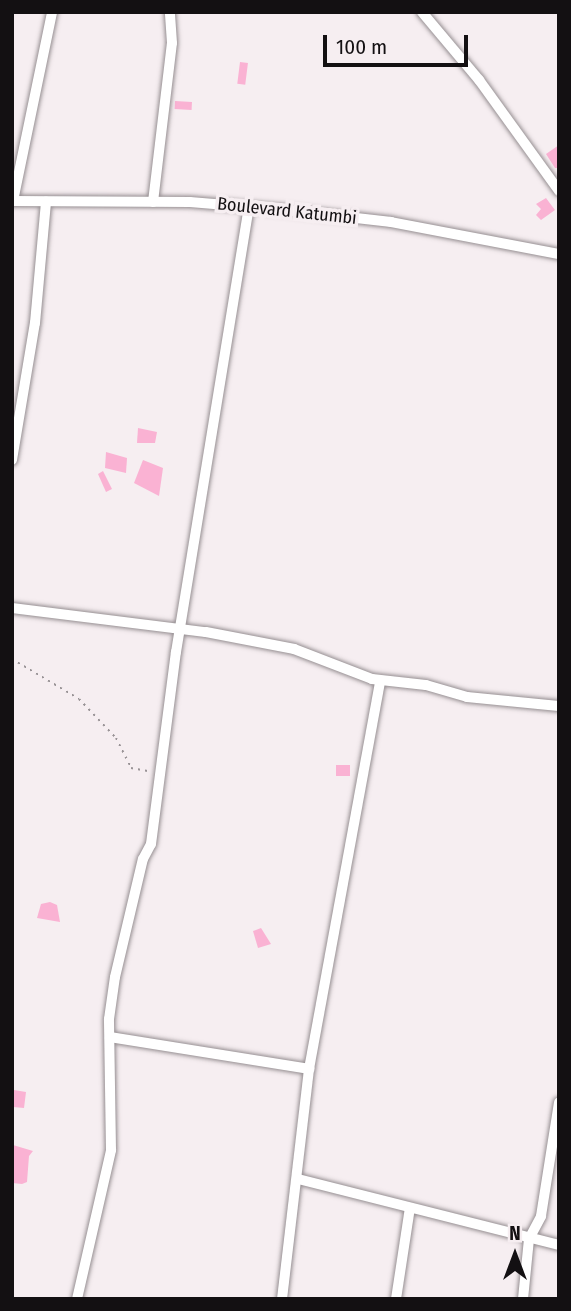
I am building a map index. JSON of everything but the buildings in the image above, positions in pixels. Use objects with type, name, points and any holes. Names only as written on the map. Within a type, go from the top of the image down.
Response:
[{"type":"street","points":[[13,201],[52,12]]},
{"type":"street","points":[[153,202],[173,30],[170,12]]},
{"type":"street","points":[[422,12],[479,80],[559,191]]},
{"type":"street","name":"Boulevard Katumbi","points":[[13,201],[153,202],[249,207],[391,222],[559,254]]},
{"type":"street","points":[[12,460],[35,323],[46,201]]},
{"type":"street","points":[[77,1299],[111,1150],[110,1037],[115,977],[143,859],[152,844],[164,772],[179,631],[249,207]]},
{"type":"street","points":[[12,608],[294,649],[380,681],[426,685],[467,697],[559,706]]},
{"type":"street","points":[[282,1299],[309,1069],[380,681]]},
{"type":"street","points":[[110,1037],[309,1069]]},
{"type":"street","points":[[523,1299],[529,1239],[541,1216],[559,1102]]},
{"type":"street","points":[[298,1179],[559,1245]]},
{"type":"street","points":[[396,1299],[410,1208]]},
{"type":"path","points":[[12,659],[79,699],[116,738],[131,768],[164,772]]}]
